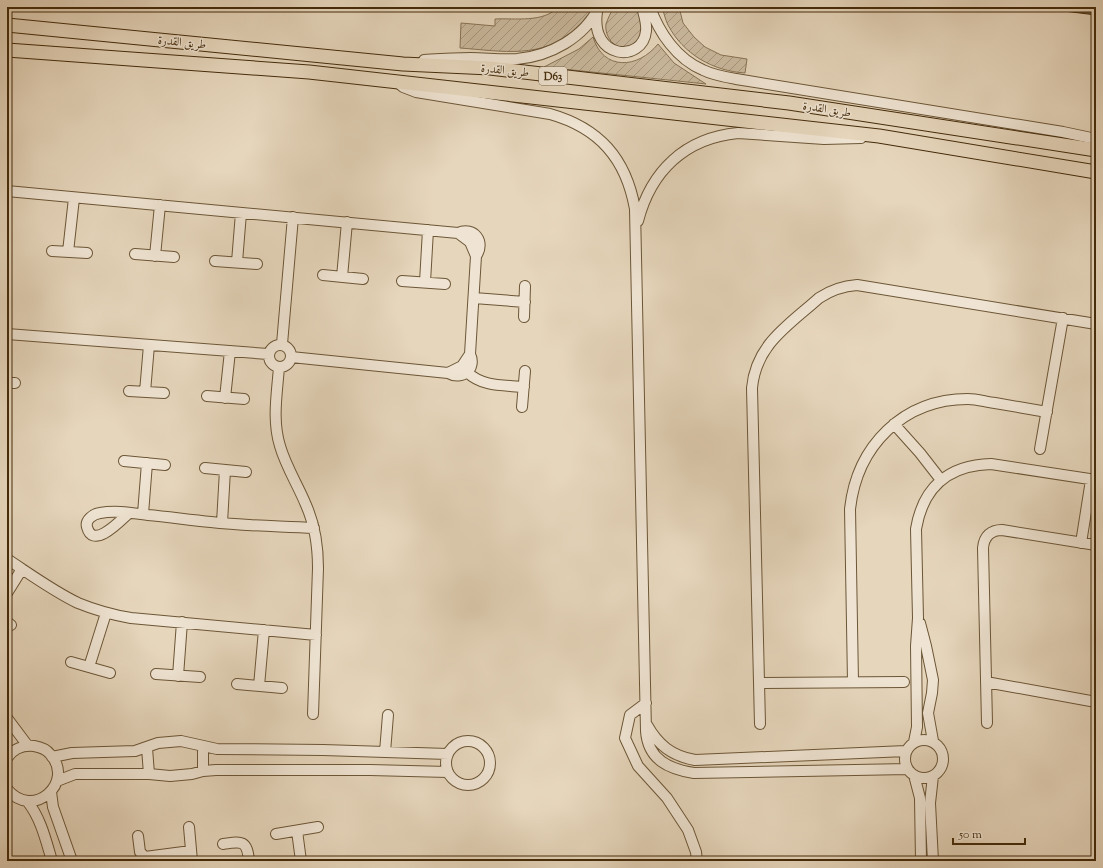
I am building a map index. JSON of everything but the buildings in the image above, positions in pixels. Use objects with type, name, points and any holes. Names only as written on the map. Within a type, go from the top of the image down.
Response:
[{"type":"main road","name":"طريق القدرة","points":[[7,25],[403,64],[490,68],[789,103],[1096,150]]},
{"type":"main road","name":"طريق القدرة","points":[[7,51],[309,72],[879,136],[1096,172]]},
{"type":"street","points":[[598,9],[596,26],[600,41],[614,51],[625,52],[640,45],[646,35],[646,23],[642,7]]},
{"type":"street","points":[[650,7],[660,30],[674,49],[692,64],[713,74],[1063,132],[1096,140]]},
{"type":"street","points":[[403,64],[453,58],[505,60],[527,58],[538,55],[558,47],[576,35],[584,28],[598,9]]},
{"type":"street","points":[[397,82],[403,87],[416,92],[550,114],[564,118],[591,132],[602,142],[621,166],[627,180],[635,209],[634,236],[647,738],[654,754],[668,766],[684,772],[911,772],[920,778],[933,776],[941,768],[944,762],[942,750],[933,741],[920,740],[914,742]]},
{"type":"street","points":[[634,236],[645,200],[661,172],[677,157],[695,144],[727,134],[738,133],[824,139],[852,139],[879,136]]},
{"type":"street","points":[[7,191],[458,233],[466,231],[477,236],[480,244],[479,252],[476,256],[470,354],[472,361],[470,369],[467,372],[460,376],[448,373],[291,357]]},
{"type":"street","points":[[68,252],[74,198]]},
{"type":"street","points":[[156,256],[160,205]]},
{"type":"street","points":[[237,262],[241,213]]},
{"type":"street","points":[[282,344],[293,218]]},
{"type":"street","points":[[342,277],[347,222]]},
{"type":"street","points":[[425,282],[428,230]]},
{"type":"street","points":[[52,251],[87,253]]},
{"type":"street","points":[[135,254],[174,256]]},
{"type":"street","points":[[215,261],[257,264]]},
{"type":"street","points":[[323,275],[362,279]]},
{"type":"street","points":[[402,281],[445,284]]},
{"type":"street","points":[[760,724],[752,388],[755,368],[770,342],[819,298],[834,290],[850,285],[865,285],[1096,324]]},
{"type":"street","points":[[524,317],[525,286]]},
{"type":"street","points":[[474,298],[525,302]]},
{"type":"street","points":[[1040,449],[1063,318]]},
{"type":"street","points":[[7,334],[268,354]]},
{"type":"street","points":[[282,344],[288,347],[291,357],[286,366],[279,367],[271,363],[268,354],[273,347],[282,344]]},
{"type":"street","points":[[145,392],[150,345]]},
{"type":"street","points":[[225,398],[230,351]]},
{"type":"street","points":[[448,373],[462,366],[470,354]]},
{"type":"street","points":[[279,367],[275,414],[278,437],[284,459],[307,506],[314,528],[318,558],[313,714]]},
{"type":"street","points":[[467,372],[475,379],[485,383],[524,387]]},
{"type":"street","points":[[522,407],[525,372]]},
{"type":"street","points":[[128,390],[164,393]]},
{"type":"street","points":[[207,396],[244,399]]},
{"type":"street","points":[[853,682],[850,509],[857,476],[865,458],[881,436],[894,424],[922,408],[934,404],[970,399],[1047,412]]},
{"type":"street","points":[[894,424],[920,453],[941,480]]},
{"type":"street","points":[[124,461],[165,465]]},
{"type":"street","points":[[142,514],[147,463]]},
{"type":"street","points":[[921,861],[920,798],[905,760],[906,752],[914,742],[917,727],[916,646],[918,618],[916,529],[924,502],[941,480],[952,472],[978,464],[991,464],[1093,480],[1081,543]]},
{"type":"street","points":[[205,468],[246,472]]},
{"type":"street","points":[[222,523],[225,470]]},
{"type":"street","points":[[129,513],[222,523],[314,528]]},
{"type":"street","points":[[987,723],[984,548],[986,538],[992,532],[1002,530],[1096,545]]},
{"type":"street","points":[[7,559],[77,603],[106,613],[131,618],[316,635]]},
{"type":"street","points":[[7,593],[22,568]]},
{"type":"street","points":[[89,667],[106,613]]},
{"type":"street","points":[[918,618],[933,680],[928,713],[933,741]]},
{"type":"street","points":[[178,676],[182,622]]},
{"type":"street","points":[[259,686],[264,630]]},
{"type":"street","points":[[71,662],[110,673]]},
{"type":"street","points":[[156,674],[200,677]]},
{"type":"street","points":[[916,681],[933,680]]},
{"type":"street","points":[[760,683],[904,682]]},
{"type":"street","points":[[986,682],[1096,702]]},
{"type":"street","points":[[236,684],[282,688]]},
{"type":"street","points":[[646,702],[630,715],[625,738],[638,766],[667,798],[688,830],[696,852],[697,861]]},
{"type":"street","points":[[385,752],[388,714]]},
{"type":"street","points":[[7,718],[28,746]]},
{"type":"street","points":[[647,725],[651,733],[662,746],[677,756],[694,760],[906,752]]},
{"type":"street","points":[[52,757],[72,753],[128,751],[147,748],[158,743],[181,741],[217,749],[448,754]]},
{"type":"street","points":[[469,741],[482,745],[486,750],[490,763],[489,770],[486,776],[476,784],[469,785],[456,782],[451,778],[448,772],[446,760],[448,754],[456,744],[469,741]]},
{"type":"street","points":[[7,758],[15,750],[28,746],[42,748],[52,757],[58,768],[57,781],[51,792],[40,800],[27,801],[20,799],[13,796],[7,789]]},
{"type":"street","points":[[203,747],[203,771]]},
{"type":"street","points":[[147,748],[149,774]]},
{"type":"street","points":[[57,781],[75,774],[149,774],[160,776],[181,776],[203,771],[299,770],[448,772]]},
{"type":"street","points":[[932,861],[930,799],[933,776]]},
{"type":"street","points":[[51,792],[53,807],[72,861]]},
{"type":"street","points":[[27,801],[35,813],[44,834],[52,861]]},
{"type":"street","points":[[138,836],[140,852],[145,857],[192,856],[189,827]]},
{"type":"street","points":[[276,834],[318,827]]},
{"type":"street","points":[[297,831],[301,861]]},
{"type":"street","points":[[223,844],[238,842],[242,843],[246,846],[248,851],[249,861]]},
{"type":"shaded area","points":[[558,7],[594,7],[576,28],[563,38],[550,45],[521,51],[491,51],[460,48],[461,23],[495,26],[495,19],[537,18],[552,12]]},
{"type":"shaded area","points":[[614,7],[641,7],[644,20],[641,40],[628,48],[615,45],[611,42],[607,33],[606,24]]},
{"type":"shaded area","points":[[662,7],[679,7],[683,23],[694,37],[705,47],[721,55],[747,59],[745,73],[733,72],[711,65],[691,52],[674,35],[667,23]]},
{"type":"shaded area","points":[[593,37],[598,48],[605,56],[613,61],[622,63],[631,62],[641,58],[658,44],[674,63],[706,84],[544,67],[579,49]]}]
